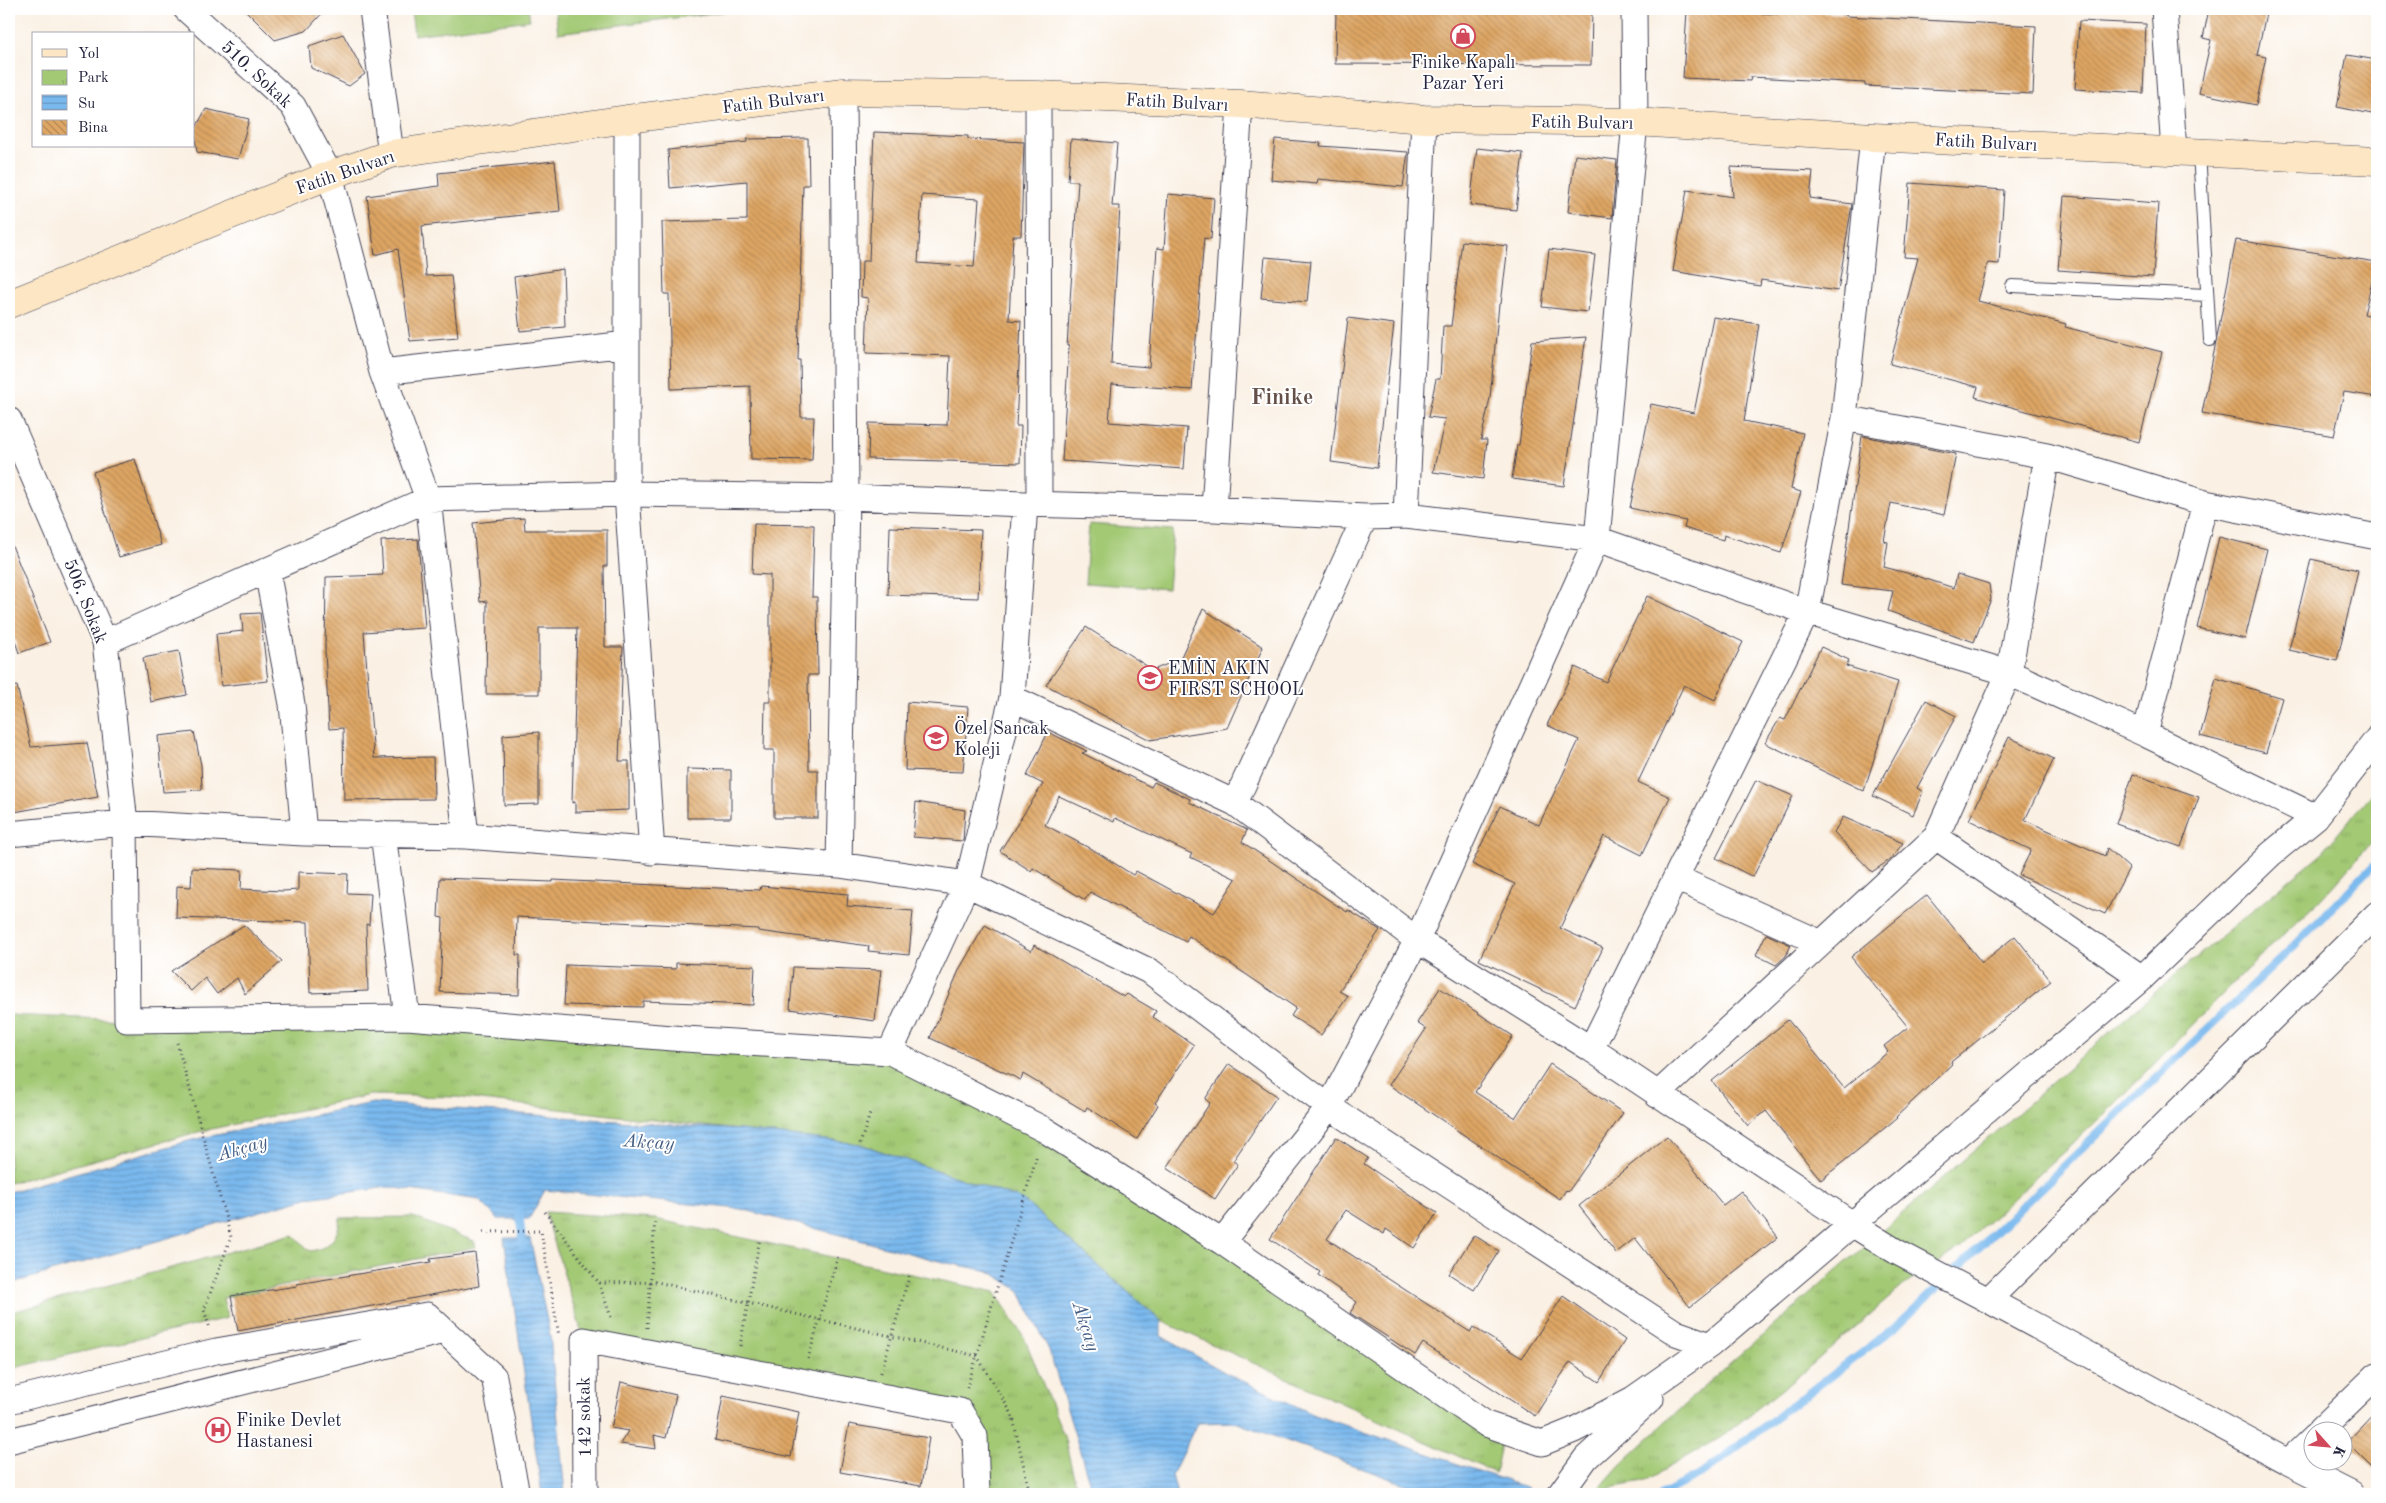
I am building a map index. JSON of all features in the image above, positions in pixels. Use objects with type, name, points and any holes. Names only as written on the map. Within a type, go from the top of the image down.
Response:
[{"type":"street","name":"510. Sokak","points":[[186,9],[293,106],[330,175],[382,372],[428,499],[466,836]]},
{"type":"street","points":[[372,9],[391,154]]},
{"type":"street","points":[[1222,1242],[1329,1107],[1417,940],[1597,539],[1635,122],[1634,9]]},
{"type":"street","points":[[2164,9],[2186,152]]},
{"type":"street","name":"Fatih Bulvarı","points":[[9,304],[330,175],[391,154],[627,120],[843,92],[1038,95],[1240,104],[1424,119],[1635,122],[1873,137],[2377,161]]},
{"type":"street","points":[[839,865],[846,497],[843,92]]},
{"type":"street","points":[[890,1052],[967,884],[1012,698],[1032,504],[1038,95]]},
{"type":"street","points":[[1214,509],[1240,104]]},
{"type":"street","points":[[1406,516],[1424,119]]},
{"type":"street","points":[[627,120],[627,494],[652,852]]},
{"type":"street","points":[[1591,1049],[1807,612],[1844,418],[1873,137]]},
{"type":"street","points":[[382,372],[627,344]]},
{"type":"street","points":[[1844,418],[2047,456],[2206,503],[2377,537]]},
{"type":"street","name":"506. Sokak","points":[[9,420],[105,642],[125,823],[127,1020],[170,1019]]},
{"type":"street","points":[[1657,1095],[1936,836],[2009,673],[2047,456]]},
{"type":"street","points":[[105,642],[428,499],[627,494],[846,497],[1214,509],[1365,517],[1406,516],[1597,539],[1807,612],[2009,673],[2145,734],[2316,817]]},
{"type":"street","points":[[2145,734],[2206,503]]},
{"type":"street","points":[[1235,803],[1365,517]]},
{"type":"street","points":[[267,571],[292,704],[304,834]]},
{"type":"street","points":[[1012,698],[1235,803],[1417,940],[1591,1049],[1657,1095],[1897,1252],[2351,1494]]},
{"type":"street","points":[[1560,1494],[1586,1458],[1710,1346],[2142,978],[2271,854],[2316,817],[2377,739]]},
{"type":"street","points":[[9,834],[125,823],[304,834],[466,836],[652,852],[839,865],[967,884],[1151,972],[1329,1107],[1676,1333],[1710,1346]]},
{"type":"street","points":[[383,834],[407,1017]]},
{"type":"street","points":[[1936,836],[2142,978]]},
{"type":"street","points":[[1676,878],[1821,943]]},
{"type":"street","points":[[1988,1300],[2377,914]]},
{"type":"street","points":[[170,1019],[407,1017],[685,1039],[890,1052],[1045,1130],[1222,1242],[1486,1424],[1542,1443],[1574,1430],[1633,1399],[1710,1346]]},
{"type":"street","points":[[9,1401],[216,1351],[427,1315],[494,1377],[517,1494]]},
{"type":"street","points":[[9,1441],[444,1331]]},
{"type":"street","name":"142 sokak","points":[[585,1494],[584,1340],[633,1350]]},
{"type":"street","points":[[633,1350],[960,1412],[975,1436],[978,1494]]},
{"type":"street","points":[[2330,1420],[2377,1375]]},
{"type":"street","points":[[2288,1462],[2304,1447]]},
{"type":"lane","points":[[2186,152],[2207,295],[2210,340]]},
{"type":"lane","points":[[2012,286],[2207,295]]},
{"type":"path","points":[[170,1019],[231,1237],[204,1310],[216,1351]]},
{"type":"path","points":[[860,1144],[872,1111]]},
{"type":"path","points":[[960,1412],[1045,1130]]},
{"type":"path","points":[[546,1212],[599,1283],[633,1350]]},
{"type":"path","points":[[633,1350],[650,1282],[655,1219]]},
{"type":"path","points":[[483,1232],[541,1231]]},
{"type":"path","points":[[735,1370],[760,1238]]},
{"type":"path","points":[[802,1382],[838,1256]]},
{"type":"path","points":[[874,1396],[910,1273]]},
{"type":"path","points":[[599,1283],[650,1282],[977,1356],[1012,1414],[1030,1494]]},
{"type":"green space","points":[[411,9],[528,9],[530,20],[414,35]]},
{"type":"green space","points":[[555,9],[744,9],[558,33]]},
{"type":"green space","points":[[1089,524],[1173,530],[1168,589],[1085,583]]},
{"type":"green space","points":[[2377,786],[2377,837],[2320,900],[2254,962],[2113,1106],[1962,1246],[1903,1286],[1801,1374],[1720,1438],[1643,1482],[1598,1490],[1620,1465],[1699,1391],[2175,975],[2323,852]]},
{"type":"green space","points":[[9,1015],[127,1020],[407,1017],[890,1052],[1045,1130],[1502,1440],[1495,1473],[1161,1321],[1023,1200],[860,1144],[455,1097],[370,1095],[202,1131],[9,1183]]},
{"type":"green space","points":[[545,1212],[655,1219],[995,1292],[1024,1337],[1064,1436],[1078,1494],[974,1494],[960,1411],[584,1340]]},
{"type":"green space","points":[[413,1217],[474,1241],[476,1247],[223,1298],[227,1318],[9,1369],[9,1313],[293,1234],[310,1251],[317,1250],[332,1241],[340,1218]]},
{"type":"water","name":"Akçay","points":[[373,1103],[740,1130],[860,1144],[1023,1200],[1161,1321],[1161,1336],[1226,1373],[1315,1415],[1528,1488],[1525,1494],[1432,1494],[1235,1422],[1197,1423],[1172,1475],[1177,1494],[1093,1494],[1049,1350],[1019,1290],[989,1271],[943,1262],[741,1209],[545,1190],[529,1219],[498,1219],[479,1200],[389,1187],[306,1198],[9,1284],[9,1192],[192,1140]]},
{"type":"water","points":[[504,1238],[530,1238],[550,1335],[565,1494],[542,1494]]},
{"type":"building","points":[[244,9],[326,9],[306,31],[275,40]]},
{"type":"building","name":"Finike Kapalı Pazar Yeri","points":[[1336,9],[1592,9],[1591,65],[1335,64]]},
{"type":"building","points":[[2209,9],[2267,9],[2257,55],[2266,57],[2256,105],[2199,93],[2211,40],[2203,38]]},
{"type":"building","points":[[1687,10],[1778,14],[1778,10],[1846,14],[1846,16],[2036,26],[2033,94],[1865,86],[1865,83],[1751,77],[1750,81],[1683,78]]},
{"type":"building","points":[[2079,21],[2146,24],[2143,93],[2075,89]]},
{"type":"building","points":[[343,34],[365,74],[349,86],[311,68],[309,46]]},
{"type":"building","points":[[2347,55],[2377,60],[2377,115],[2337,107]]},
{"type":"building","points":[[206,109],[249,119],[238,159],[197,152],[195,129]]},
{"type":"building","points":[[874,132],[968,136],[968,139],[1024,142],[1021,236],[1013,236],[1009,320],[1021,321],[1016,426],[1021,426],[1020,463],[868,459],[869,423],[947,425],[950,356],[866,353],[868,298],[861,297],[862,261],[869,261]],"holes":[[[922,195],[979,199],[974,267],[918,263]]]},
{"type":"building","points":[[808,138],[809,185],[803,185],[798,360],[800,360],[801,417],[814,417],[812,460],[751,459],[750,386],[671,389],[669,294],[664,294],[662,222],[747,220],[747,181],[670,188],[668,150],[747,142],[747,139]]},
{"type":"building","points":[[1071,139],[1117,143],[1112,206],[1120,206],[1111,364],[1149,367],[1157,248],[1164,249],[1168,194],[1214,198],[1211,239],[1204,238],[1192,390],[1112,384],[1109,422],[1187,428],[1184,469],[1062,461],[1069,346],[1067,346],[1078,181],[1068,181]]},
{"type":"building","points":[[1275,139],[1321,143],[1320,146],[1408,152],[1403,187],[1318,179],[1317,184],[1271,180]]},
{"type":"building","points":[[1477,148],[1523,153],[1516,210],[1470,205]]},
{"type":"building","points":[[1575,155],[1617,160],[1612,218],[1568,212]]},
{"type":"building","points":[[555,161],[560,211],[422,226],[426,276],[451,275],[458,337],[410,341],[398,249],[375,255],[367,196],[439,186],[438,173]]},
{"type":"building","points":[[1731,167],[1813,171],[1810,198],[1852,204],[1838,291],[1761,280],[1760,286],[1673,271],[1687,190],[1733,197]]},
{"type":"building","points":[[1910,183],[2004,190],[1999,264],[1988,263],[1978,301],[2066,324],[2065,327],[2162,352],[2139,442],[1975,397],[1978,387],[1890,364],[1918,258],[1904,257]]},
{"type":"building","points":[[2064,196],[2158,203],[2153,277],[2058,270]]},
{"type":"building","points":[[2236,240],[2377,262],[2364,314],[2377,317],[2377,397],[2344,392],[2334,436],[2202,413]]},
{"type":"building","points":[[1462,241],[1508,246],[1501,304],[1499,304],[1490,398],[1481,440],[1487,440],[1483,479],[1433,472],[1445,419],[1428,417],[1436,379],[1440,379],[1443,326],[1451,326]]},
{"type":"building","points":[[1549,249],[1595,255],[1588,312],[1542,307]]},
{"type":"building","points":[[1265,257],[1311,261],[1307,302],[1261,298]]},
{"type":"building","points":[[563,269],[565,327],[520,331],[514,277]]},
{"type":"building","points":[[1713,317],[1759,324],[1744,421],[1803,433],[1791,489],[1801,492],[1781,553],[1724,535],[1723,540],[1684,528],[1686,521],[1630,508],[1651,404],[1694,413]]},
{"type":"building","points":[[1348,318],[1394,324],[1377,468],[1331,462]]},
{"type":"building","points":[[1586,337],[1564,486],[1512,479],[1517,445],[1519,445],[1532,341]]},
{"type":"building","points":[[1862,436],[1956,454],[1944,515],[1891,503],[1884,541],[1888,542],[1884,567],[1954,588],[1957,574],[1989,584],[1991,599],[1974,642],[1888,611],[1893,591],[1841,585]]},
{"type":"building","points":[[135,459],[161,545],[119,557],[93,472]]},
{"type":"building","points":[[524,518],[525,530],[607,530],[607,566],[604,566],[605,647],[623,647],[619,761],[629,761],[629,810],[575,812],[575,802],[572,803],[577,628],[539,628],[539,694],[486,694],[487,601],[480,602],[473,523]]},
{"type":"building","points":[[754,524],[814,525],[812,597],[817,597],[818,675],[808,675],[809,770],[818,770],[818,818],[774,818],[774,750],[764,750],[765,702],[770,702],[770,575],[752,574]]},
{"type":"building","points":[[890,527],[981,530],[978,598],[888,595]]},
{"type":"building","points":[[2219,537],[2267,549],[2245,639],[2197,628]]},
{"type":"building","points":[[9,538],[50,642],[19,653],[9,624]]},
{"type":"building","points":[[418,539],[425,628],[364,632],[374,758],[433,757],[434,799],[344,800],[343,728],[329,729],[325,650],[326,577],[383,575],[381,541]]},
{"type":"building","points":[[2311,559],[2358,570],[2337,661],[2289,650]]},
{"type":"building","points":[[1647,596],[1743,642],[1715,700],[1684,685],[1638,782],[1670,797],[1642,855],[1604,836],[1560,928],[1603,948],[1575,1006],[1479,960],[1515,884],[1472,864],[1500,806],[1539,825],[1579,740],[1547,725],[1575,667],[1606,682]]},
{"type":"building","name":"EMİN AKIN FIRST SCHOOL","points":[[1203,609],[1263,647],[1227,728],[1150,740],[1046,685],[1086,627],[1153,670],[1180,659]]},
{"type":"building","points":[[260,613],[268,681],[221,686],[216,634],[243,631],[241,614]]},
{"type":"building","points":[[1821,647],[1849,660],[1846,666],[1898,682],[1864,791],[1765,743],[1780,718],[1785,720]]},
{"type":"building","points":[[179,651],[187,695],[151,702],[143,658]]},
{"type":"building","points":[[2216,678],[2282,698],[2266,753],[2200,736]]},
{"type":"building","points":[[17,686],[31,747],[87,743],[98,797],[9,813],[9,687]]},
{"type":"building","points":[[1926,700],[1956,716],[1917,788],[1923,792],[1913,815],[1873,796]]},
{"type":"building","name":"Özel Sancak Koleji","points":[[907,702],[968,707],[963,772],[905,770]]},
{"type":"building","points":[[194,732],[201,765],[202,790],[163,792],[158,736]]},
{"type":"building","points":[[539,732],[539,804],[504,805],[503,735]]},
{"type":"building","points":[[1048,732],[1087,751],[1082,753],[1151,787],[1154,782],[1190,799],[1189,802],[1247,830],[1242,842],[1347,912],[1348,910],[1380,930],[1339,991],[1348,996],[1321,1035],[1291,1016],[1296,1008],[1189,936],[1186,942],[1090,892],[1085,900],[1033,868],[1031,871],[1000,851],[1043,784],[1027,776]],"holes":[[[1059,796],[1114,822],[1115,818],[1192,854],[1190,857],[1236,879],[1214,913],[1136,871],[1133,875],[1095,851],[1045,825]]]},
{"type":"building","points":[[2009,737],[2054,759],[2025,820],[2105,856],[2107,848],[2129,868],[2105,914],[2019,875],[2031,850],[1969,820]]},
{"type":"building","points":[[687,769],[731,770],[731,818],[687,818]]},
{"type":"building","points":[[2133,774],[2199,797],[2181,847],[2116,824]]},
{"type":"building","points":[[1756,780],[1793,796],[1753,877],[1716,858]]},
{"type":"building","points":[[916,802],[965,810],[963,841],[913,837]]},
{"type":"building","points":[[1843,817],[1903,843],[1891,859],[1872,872],[1834,832]]},
{"type":"building","points":[[192,868],[242,870],[241,889],[283,891],[298,890],[298,872],[348,874],[347,893],[371,894],[369,925],[366,924],[368,991],[310,993],[308,922],[176,918],[177,886],[191,887]]},
{"type":"building","points":[[440,878],[553,882],[553,880],[760,890],[761,886],[848,894],[847,906],[913,911],[909,955],[868,951],[869,946],[758,931],[758,929],[517,917],[516,955],[520,955],[519,995],[440,992],[443,918],[438,917]]},
{"type":"building","points":[[1927,895],[1982,963],[2015,936],[2051,981],[1951,1062],[1952,1064],[1897,1118],[1821,1180],[1766,1111],[1748,1126],[1712,1081],[1788,1020],[1844,1088],[1888,1052],[1884,1046],[1908,1027],[1851,957]]},
{"type":"building","points":[[244,925],[282,961],[245,994],[237,978],[217,994],[205,978],[191,991],[171,971]]},
{"type":"building","points":[[985,925],[1031,951],[1034,945],[1124,997],[1127,994],[1156,1011],[1153,1017],[1194,1045],[1155,1103],[1158,1105],[1137,1139],[1087,1107],[1085,1111],[1023,1074],[1021,1080],[930,1038],[960,968]]},
{"type":"building","points":[[1766,934],[1791,945],[1786,956],[1776,965],[1756,955]]},
{"type":"building","points":[[676,963],[755,966],[753,1005],[643,1001],[643,1007],[564,1005],[566,965],[676,969]]},
{"type":"building","points":[[793,967],[881,970],[875,1021],[790,1009]]},
{"type":"building","points":[[1440,988],[1513,1036],[1475,1092],[1515,1118],[1550,1064],[1623,1113],[1568,1192],[1566,1190],[1560,1199],[1389,1085],[1426,1029],[1417,1023]]},
{"type":"building","points":[[1229,1064],[1277,1096],[1233,1161],[1238,1164],[1215,1199],[1167,1168],[1210,1103],[1205,1099]]},
{"type":"building","points":[[1667,1136],[1723,1205],[1741,1191],[1778,1237],[1690,1307],[1635,1238],[1616,1253],[1579,1206]]},
{"type":"building","points":[[1336,1137],[1368,1158],[1364,1164],[1437,1213],[1414,1248],[1386,1229],[1384,1234],[1346,1210],[1327,1239],[1470,1332],[1473,1327],[1522,1358],[1563,1296],[1625,1340],[1599,1382],[1570,1362],[1535,1416],[1423,1343],[1415,1355],[1350,1313],[1357,1302],[1318,1275],[1320,1272],[1270,1239]]},
{"type":"building","points":[[1474,1235],[1499,1251],[1474,1290],[1449,1274]]},
{"type":"building","points":[[475,1253],[479,1286],[238,1331],[231,1296],[431,1262],[430,1259]]},
{"type":"building","points":[[621,1382],[676,1395],[666,1438],[654,1435],[656,1449],[620,1444],[628,1431],[611,1428]]},
{"type":"building","points":[[723,1396],[799,1412],[791,1457],[715,1440]]},
{"type":"building","points":[[2377,1410],[2377,1472],[2354,1449],[2354,1435]]},
{"type":"building","points":[[849,1424],[929,1438],[921,1486],[840,1472]]},
{"type":"waterway","points":[[1662,1494],[1703,1473],[1899,1324],[2297,943],[2377,862]]},
{"type":"waterway","points":[[519,1211],[523,1246]]},
{"type":"place","name":"Finike Kapalı Pazar Yeri","points":[[1463,36]]},
{"type":"place","name":"EMİN AKIN FIRST SCHOOL","points":[[1150,678]]},
{"type":"place","name":"Özel Sancak Koleji","points":[[936,738]]},
{"type":"place","name":"Finike Devlet Hastanesi","points":[[218,1430]]},
{"type":"district","name":"Finike","points":[[1282,396]]}]
